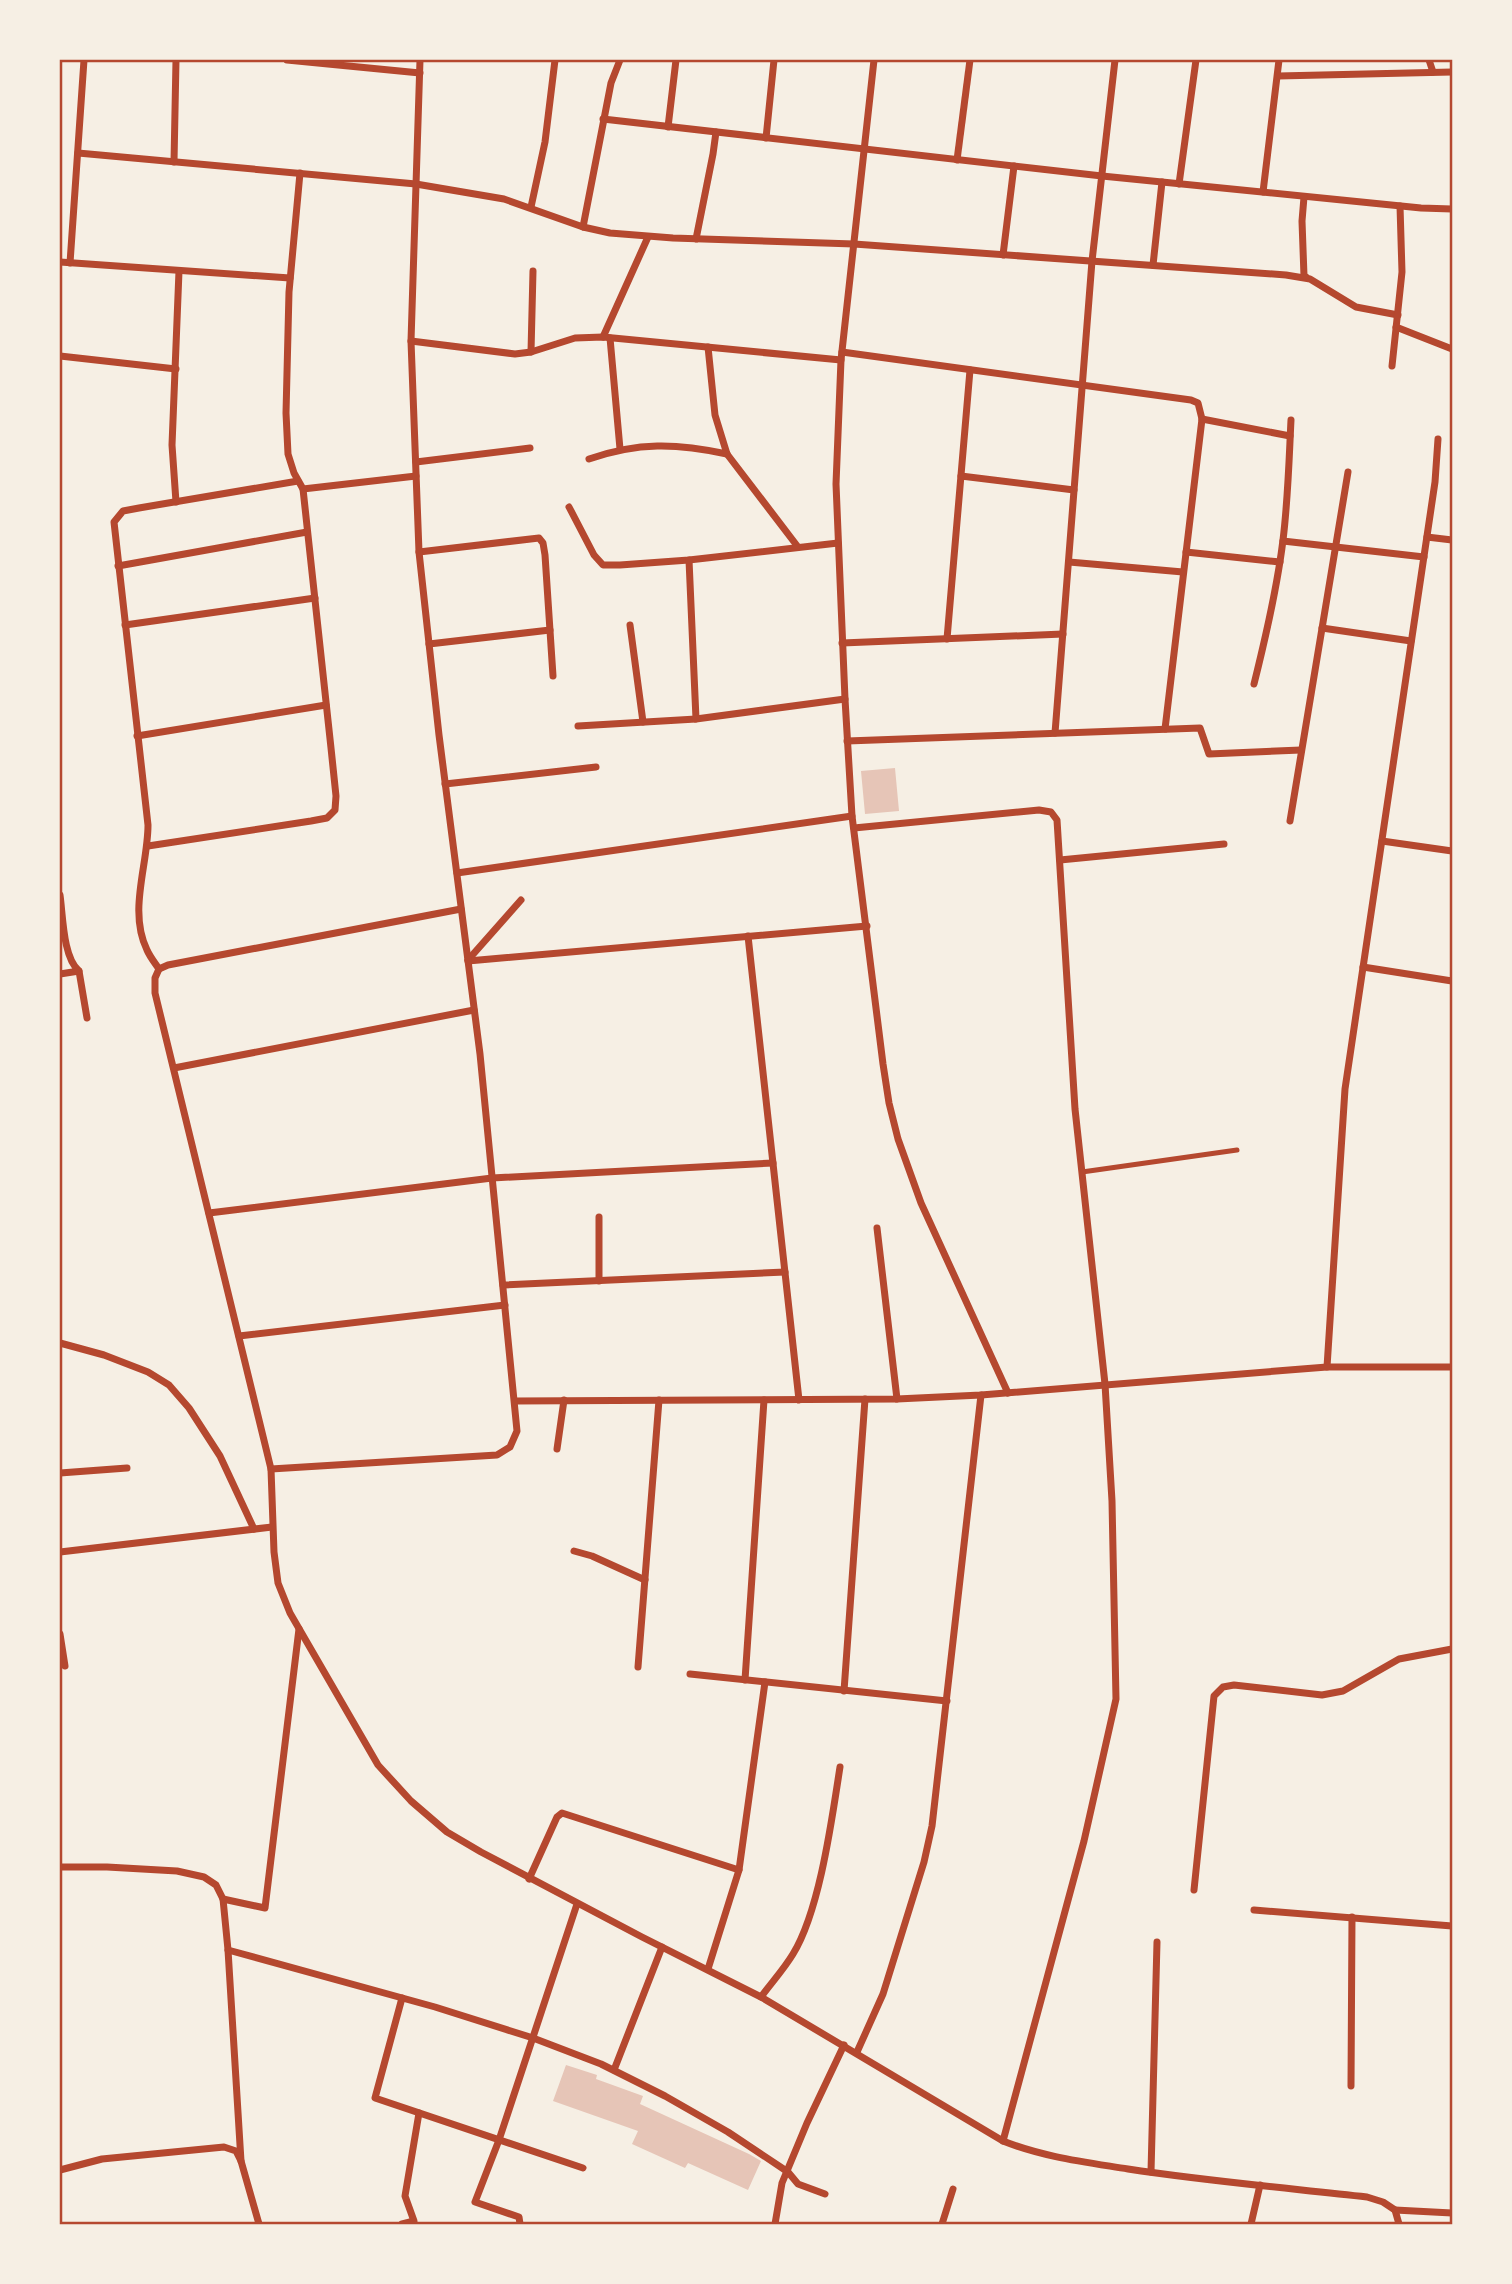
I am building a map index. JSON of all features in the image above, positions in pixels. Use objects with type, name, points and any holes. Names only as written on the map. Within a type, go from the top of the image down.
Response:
[{"type":"street","points":[[70,263],[84,60]]},
{"type":"street","points":[[174,162],[176,60]]},
{"type":"street","points":[[287,60],[420,73]]},
{"type":"street","points":[[271,1469],[497,1455],[510,1447],[517,1431],[474,1010],[419,552],[411,341],[420,60]]},
{"type":"street","points":[[531,207],[545,142],[555,60]]},
{"type":"street","points":[[583,227],[603,119],[611,83],[620,60]]},
{"type":"street","points":[[668,127],[676,60]]},
{"type":"street","points":[[766,138],[774,60]]},
{"type":"street","points":[[874,60],[841,356],[836,453],[842,643],[852,816],[883,1064],[898,1139],[921,1203],[1008,1393]]},
{"type":"street","points":[[957,160],[970,60]]},
{"type":"street","points":[[1055,733],[1092,261],[1115,60]]},
{"type":"street","points":[[1179,184],[1196,60]]},
{"type":"street","points":[[1263,192],[1279,60]]},
{"type":"street","points":[[1429,60],[1433,72]]},
{"type":"street","points":[[1278,76],[1452,72]]},
{"type":"street","points":[[603,119],[1102,176],[1452,209]]},
{"type":"street","points":[[696,239],[716,132]]},
{"type":"street","points":[[78,153],[416,184],[504,200],[531,207],[583,227],[648,237],[854,244],[1286,275],[1310,279]]},
{"type":"street","points":[[1003,255],[1014,166]]},
{"type":"street","points":[[148,846],[327,818],[335,810],[336,796],[303,489],[288,454],[286,413],[290,278],[300,173]]},
{"type":"street","points":[[1153,265],[1162,182]]},
{"type":"street","points":[[1304,197],[1301,220],[1304,276],[1356,307],[1398,315]]},
{"type":"street","points":[[1392,366],[1402,272],[1400,206]]},
{"type":"street","points":[[620,449],[606,338],[648,237]]},
{"type":"street","points":[[60,262],[290,278]]},
{"type":"street","points":[[176,502],[172,445],[179,271]]},
{"type":"street","points":[[531,352],[533,271]]},
{"type":"street","points":[[1396,327],[1452,349]]},
{"type":"street","points":[[411,341],[515,354],[531,352],[575,338],[606,338],[841,356],[970,370],[1198,403],[1202,419],[1165,729]]},
{"type":"street","points":[[708,347],[715,415],[727,454],[799,547]]},
{"type":"street","points":[[60,356],[176,369]]},
{"type":"street","points":[[947,639],[970,370]]},
{"type":"street","points":[[1202,419],[1290,436]]},
{"type":"street","points":[[1254,684],[1266,637],[1283,541],[1291,420]]},
{"type":"street","points":[[1327,1367],[1345,1089],[1427,537],[1438,439]]},
{"type":"street","points":[[589,459],[620,449],[656,444],[692,446],[727,454]]},
{"type":"street","points":[[416,462],[530,448]]},
{"type":"street","points":[[1290,821],[1348,472]]},
{"type":"street","points":[[303,489],[416,476]]},
{"type":"street","points":[[961,476],[1074,490]]},
{"type":"street","points":[[159,969],[146,949],[139,908],[140,882],[148,846],[148,825],[114,529],[117,516],[124,511],[298,481]]},
{"type":"street","points":[[569,507],[594,555],[603,565],[689,560],[838,543]]},
{"type":"street","points":[[118,566],[307,531]]},
{"type":"street","points":[[1427,537],[1452,540]]},
{"type":"street","points":[[419,552],[539,538],[543,543],[545,555],[553,676]]},
{"type":"street","points":[[1283,541],[1424,557]]},
{"type":"street","points":[[1186,552],[1280,562]]},
{"type":"street","points":[[689,560],[696,719]]},
{"type":"street","points":[[1069,562],[1183,572]]},
{"type":"street","points":[[125,625],[315,598]]},
{"type":"street","points":[[630,625],[643,722]]},
{"type":"street","points":[[1322,628],[1411,641]]},
{"type":"street","points":[[429,644],[550,630]]},
{"type":"street","points":[[842,643],[1063,634]]},
{"type":"street","points":[[578,726],[696,719],[845,699]]},
{"type":"street","points":[[137,736],[326,705]]},
{"type":"street","points":[[848,741],[1200,728],[1209,754],[1301,750]]},
{"type":"street","points":[[445,784],[596,767]]},
{"type":"street","points":[[854,828],[1039,810],[1051,812],[1057,820],[1075,1109],[1105,1384],[1112,1501],[1116,1699],[1084,1841],[1003,2141]]},
{"type":"street","points":[[457,873],[852,816]]},
{"type":"street","points":[[1381,841],[1452,851]]},
{"type":"street","points":[[1060,860],[1224,844]]},
{"type":"street","points":[[60,895],[68,955],[73,966],[79,971],[87,1018]]},
{"type":"street","points":[[468,961],[521,900]]},
{"type":"street","points":[[159,969],[461,909]]},
{"type":"street","points":[[468,961],[867,926]]},
{"type":"street","points":[[748,936],[799,1400]]},
{"type":"street","points":[[1363,967],[1452,981]]},
{"type":"street","points":[[159,969],[155,978],[155,993],[271,1469],[272,1527],[278,1583],[290,1613],[378,1765],[411,1801],[447,1832],[577,1904],[761,1997],[1003,2141],[1028,2151],[1150,2172],[1367,2197],[1383,2202],[1395,2210],[1452,2213]]},
{"type":"street","points":[[60,974],[79,971]]},
{"type":"street","points":[[174,1068],[474,1010]]},
{"type":"street","points":[[209,1213],[492,1178],[773,1163]]},
{"type":"street","points":[[599,1217],[599,1281]]},
{"type":"street","points":[[877,1228],[897,1399]]},
{"type":"street","points":[[503,1285],[785,1272]]},
{"type":"street","points":[[239,1336],[505,1305]]},
{"type":"street","points":[[60,1343],[104,1355],[148,1372],[169,1385],[220,1456],[254,1529]]},
{"type":"street","points":[[515,1401],[897,1399],[1008,1393],[1327,1367],[1452,1367]]},
{"type":"street","points":[[857,2052],[883,1994],[932,1826],[981,1395]]},
{"type":"street","points":[[844,1691],[865,1399]]},
{"type":"street","points":[[557,1449],[564,1400]]},
{"type":"street","points":[[638,1667],[659,1400]]},
{"type":"street","points":[[746,1680],[764,1400]]},
{"type":"street","points":[[60,1473],[127,1468]]},
{"type":"street","points":[[60,1552],[272,1527]]},
{"type":"street","points":[[574,1551],[592,1556],[645,1580]]},
{"type":"street","points":[[223,1899],[265,1908],[299,1629]]},
{"type":"street","points":[[60,1634],[65,1666]]},
{"type":"street","points":[[1194,1890],[1214,1696],[1223,1688],[1234,1685],[1322,1695],[1343,1691],[1399,1659],[1452,1649]]},
{"type":"street","points":[[690,1674],[947,1702]]},
{"type":"street","points":[[708,1969],[739,1870],[765,1682]]},
{"type":"street","points":[[761,1997],[794,1953],[806,1926],[819,1880],[840,1767]]},
{"type":"street","points":[[530,1879],[557,1817],[562,1813],[739,1870]]},
{"type":"street","points":[[60,1867],[177,1871],[204,1877],[216,1885],[223,1899],[228,1950],[242,2161],[260,2224]]},
{"type":"street","points":[[520,2224],[519,2217],[475,2202],[499,2140],[577,1904]]},
{"type":"street","points":[[1254,1910],[1452,1926]]},
{"type":"street","points":[[1351,2086],[1352,1917]]},
{"type":"street","points":[[1150,2172],[1157,1942]]},
{"type":"street","points":[[614,2070],[662,1948]]},
{"type":"street","points":[[228,1950],[402,1998],[533,2038],[614,2070],[728,2132],[788,2172],[798,2184],[825,2194]]},
{"type":"street","points":[[402,1998],[375,2098],[583,2168]]},
{"type":"street","points":[[775,2224],[782,2183],[844,2045]]},
{"type":"street","points":[[402,2224],[414,2221],[405,2196],[419,2113]]},
{"type":"street","points":[[60,2170],[102,2159],[224,2147],[236,2151],[242,2161]]},
{"type":"street","points":[[1251,2224],[1260,2185]]},
{"type":"street","points":[[942,2224],[953,2189]]},
{"type":"street","points":[[1395,2210],[1399,2224]]},
{"type":"lane","points":[[1082,1172],[1237,1150]]},
{"type":"building","points":[[895,768],[899,811],[865,814],[861,771]]},
{"type":"building","points":[[566,2065],[597,2075],[596,2079],[643,2096],[640,2104],[761,2161],[748,2190],[688,2163],[685,2168],[632,2144],[638,2131],[553,2101]]}]
